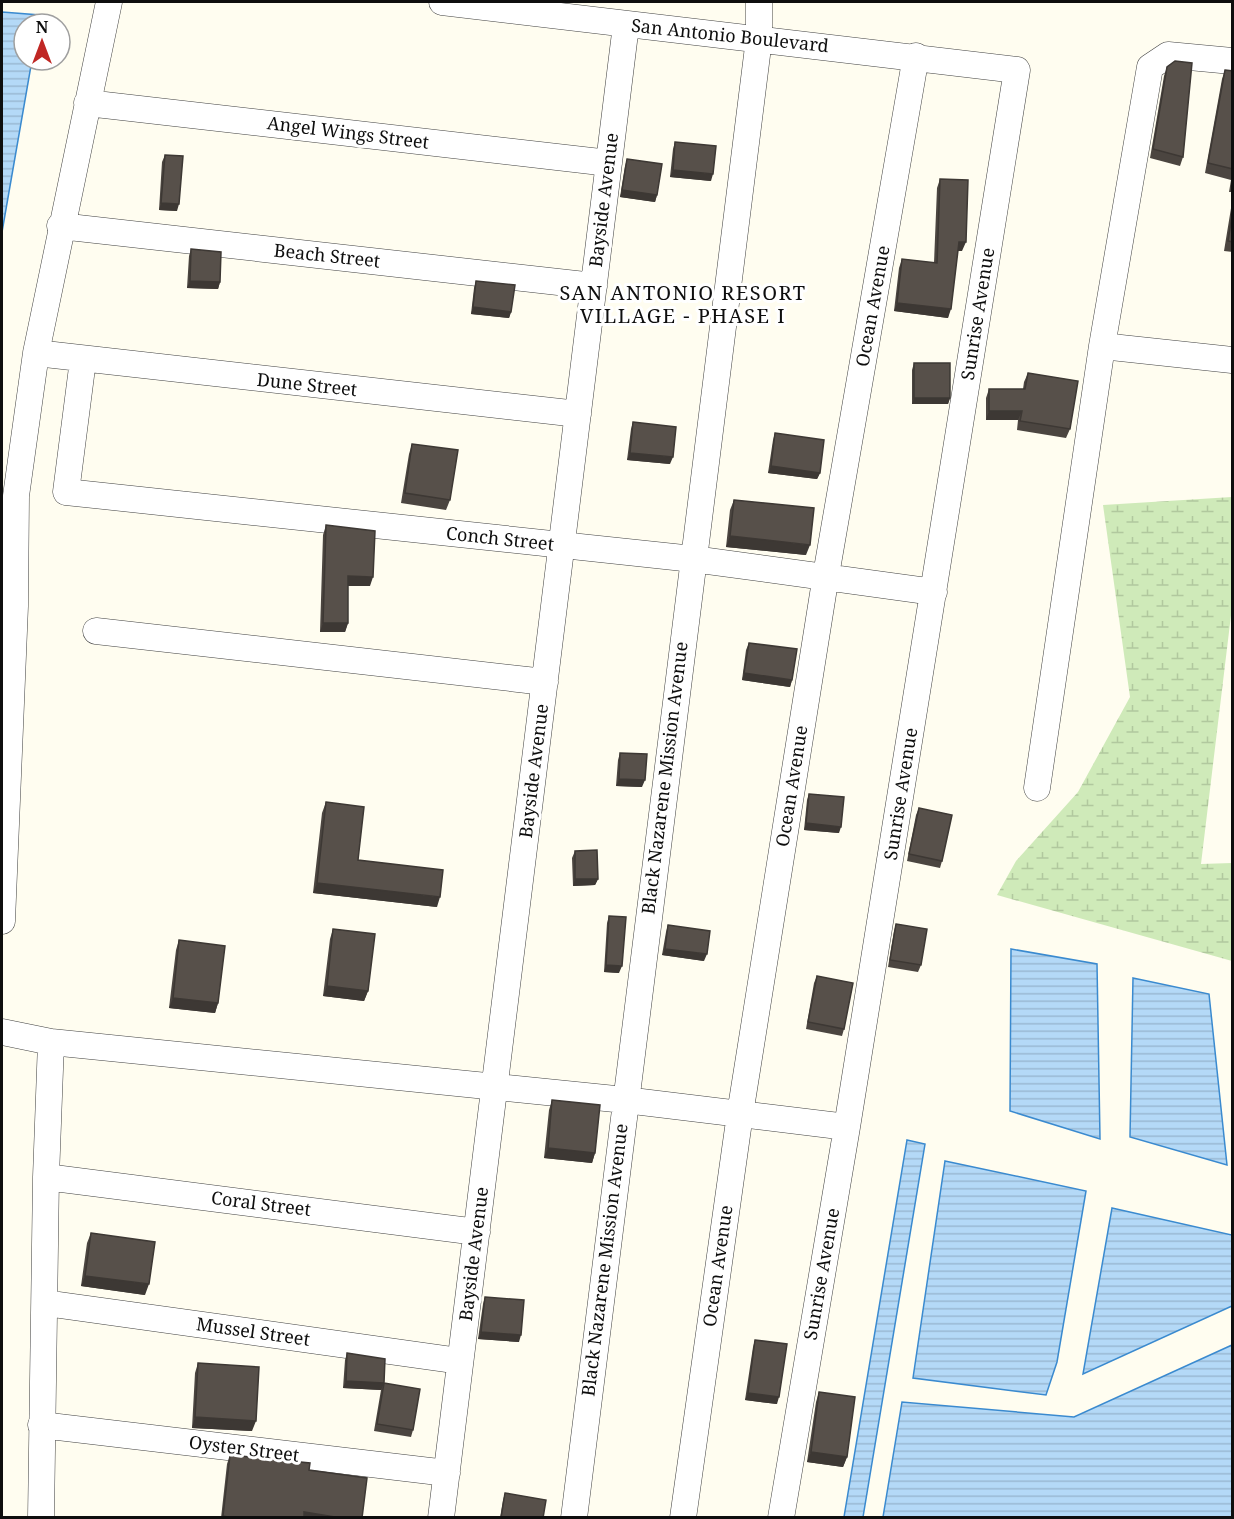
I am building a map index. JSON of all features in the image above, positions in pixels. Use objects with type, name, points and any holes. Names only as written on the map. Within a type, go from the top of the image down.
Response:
[{"type":"street","points":[[2,921],[15,606],[16,496],[36,353],[60,226],[109,2]]},
{"type":"street","name":"San Antonio Boulevard","points":[[442,2],[626,25],[916,56],[1017,70]]},
{"type":"street","name":"Black Nazarene Mission Avenue","points":[[574,1518],[624,1100],[759,39],[759,2]]},
{"type":"street","name":"Bayside Avenue","points":[[441,1518],[626,25]]},
{"type":"street","points":[[1037,788],[1102,346],[1150,67],[1168,55],[1233,61]]},
{"type":"street","name":"Ocean Avenue","points":[[683,1518],[740,1114],[826,575],[916,56]]},
{"type":"street","name":"Sunrise Avenue","points":[[781,1518],[847,1128],[1017,70]]},
{"type":"street","name":"Angel Wings Street","points":[[87,103],[609,163]]},
{"type":"street","name":"Beach Street","points":[[60,226],[594,286]]},
{"type":"street","points":[[1102,346],[1233,360]]},
{"type":"street","name":"Dune Street","points":[[36,353],[578,414]]},
{"type":"street","name":"Conch Street","points":[[83,360],[66,492],[693,559],[826,575],[934,592]]},
{"type":"street","points":[[96,631],[545,682]]},
{"type":"street","points":[[2,1032],[51,1042],[624,1100],[847,1128]]},
{"type":"street","points":[[41,1518],[46,1177],[51,1042]]},
{"type":"street","name":"Coral Street","points":[[46,1177],[477,1232]]},
{"type":"street","name":"Mussel Street","points":[[45,1304],[460,1361]]},
{"type":"street","name":"Oyster Street","points":[[41,1425],[447,1473]]},
{"type":"green space","points":[[1232,497],[1232,607],[1201,864],[1232,863],[1232,961],[997,895],[1016,861],[1078,792],[1130,697],[1103,505]]},
{"type":"water","points":[[2,12],[12,13],[12,72],[30,72],[2,232]]},
{"type":"water","points":[[1011,949],[1097,964],[1100,1139],[1010,1111]]},
{"type":"water","points":[[1133,978],[1209,994],[1227,1165],[1130,1137]]},
{"type":"water","points":[[907,1140],[925,1144],[863,1517],[844,1517]]},
{"type":"water","points":[[945,1161],[1086,1191],[1057,1362],[1046,1395],[913,1378]]},
{"type":"water","points":[[1112,1208],[1232,1235],[1232,1306],[1083,1374]]},
{"type":"water","points":[[1232,1345],[1232,1517],[883,1517],[902,1402],[1074,1417]]},
{"type":"building","points":[[1175,61],[1192,63],[1183,157],[1153,149],[1167,67]]},
{"type":"building","points":[[1225,70],[1233,71],[1233,169],[1208,163]]},
{"type":"building","points":[[675,142],[716,146],[713,174],[673,170]]},
{"type":"building","points":[[165,155],[183,156],[179,204],[161,203]]},
{"type":"building","points":[[627,159],[662,164],[657,195],[622,190]]},
{"type":"building","points":[[940,179],[968,180],[966,242],[959,242],[951,309],[897,303],[902,259],[937,263]]},
{"type":"building","points":[[1233,210],[1233,242],[1228,241]]},
{"type":"building","points":[[191,249],[221,252],[220,282],[190,281]]},
{"type":"building","points":[[476,281],[515,285],[511,312],[473,307]]},
{"type":"building","points":[[914,363],[950,363],[950,398],[914,398]]},
{"type":"building","points":[[1028,373],[1078,381],[1070,429],[1020,421],[1022,411],[989,411],[989,389],[1025,389]]},
{"type":"building","points":[[633,422],[676,427],[673,457],[630,453]]},
{"type":"building","points":[[775,433],[824,440],[820,473],[771,466]]},
{"type":"building","points":[[412,444],[458,450],[450,500],[405,493]]},
{"type":"building","points":[[734,500],[814,508],[810,545],[730,536]]},
{"type":"building","points":[[326,525],[375,531],[373,577],[348,576],[348,623],[323,623]]},
{"type":"building","points":[[749,643],[797,649],[792,680],[744,673]]},
{"type":"building","points":[[620,753],[647,754],[645,780],[619,779]]},
{"type":"building","points":[[809,794],[844,797],[841,827],[806,823]]},
{"type":"building","points":[[326,802],[364,807],[358,860],[443,870],[440,897],[317,883]]},
{"type":"building","points":[[919,808],[952,815],[942,861],[909,854]]},
{"type":"building","points":[[597,850],[598,879],[575,879],[575,851]]},
{"type":"building","points":[[609,916],[626,917],[622,966],[606,965]]},
{"type":"building","points":[[896,924],[927,929],[921,965],[890,960]]},
{"type":"building","points":[[668,925],[710,931],[707,954],[665,949]]},
{"type":"building","points":[[333,929],[375,934],[368,991],[327,986]]},
{"type":"building","points":[[179,940],[225,946],[218,1003],[173,998]]},
{"type":"building","points":[[817,976],[853,983],[844,1029],[808,1022]]},
{"type":"building","points":[[552,1100],[600,1105],[595,1153],[548,1148]]},
{"type":"building","points":[[91,1233],[155,1242],[149,1284],[85,1276]]},
{"type":"building","points":[[485,1297],[524,1300],[521,1335],[481,1332]]},
{"type":"building","points":[[755,1340],[787,1344],[779,1397],[748,1393]]},
{"type":"building","points":[[347,1353],[385,1359],[384,1383],[346,1381]]},
{"type":"building","points":[[198,1363],[259,1367],[256,1421],[195,1417]]},
{"type":"building","points":[[384,1383],[420,1389],[413,1430],[377,1424]]},
{"type":"building","points":[[819,1392],[855,1397],[847,1457],[811,1452]]},
{"type":"building","points":[[230,1455],[310,1463],[309,1470],[367,1478],[362,1518],[341,1518],[304,1512],[304,1518],[223,1516]]},
{"type":"building","points":[[505,1493],[546,1500],[543,1518],[501,1518]]},
{"type":"district","name":"SAN ANTONIO RESORT VILLAGE - PHASE I","points":[[683,304]]}]
